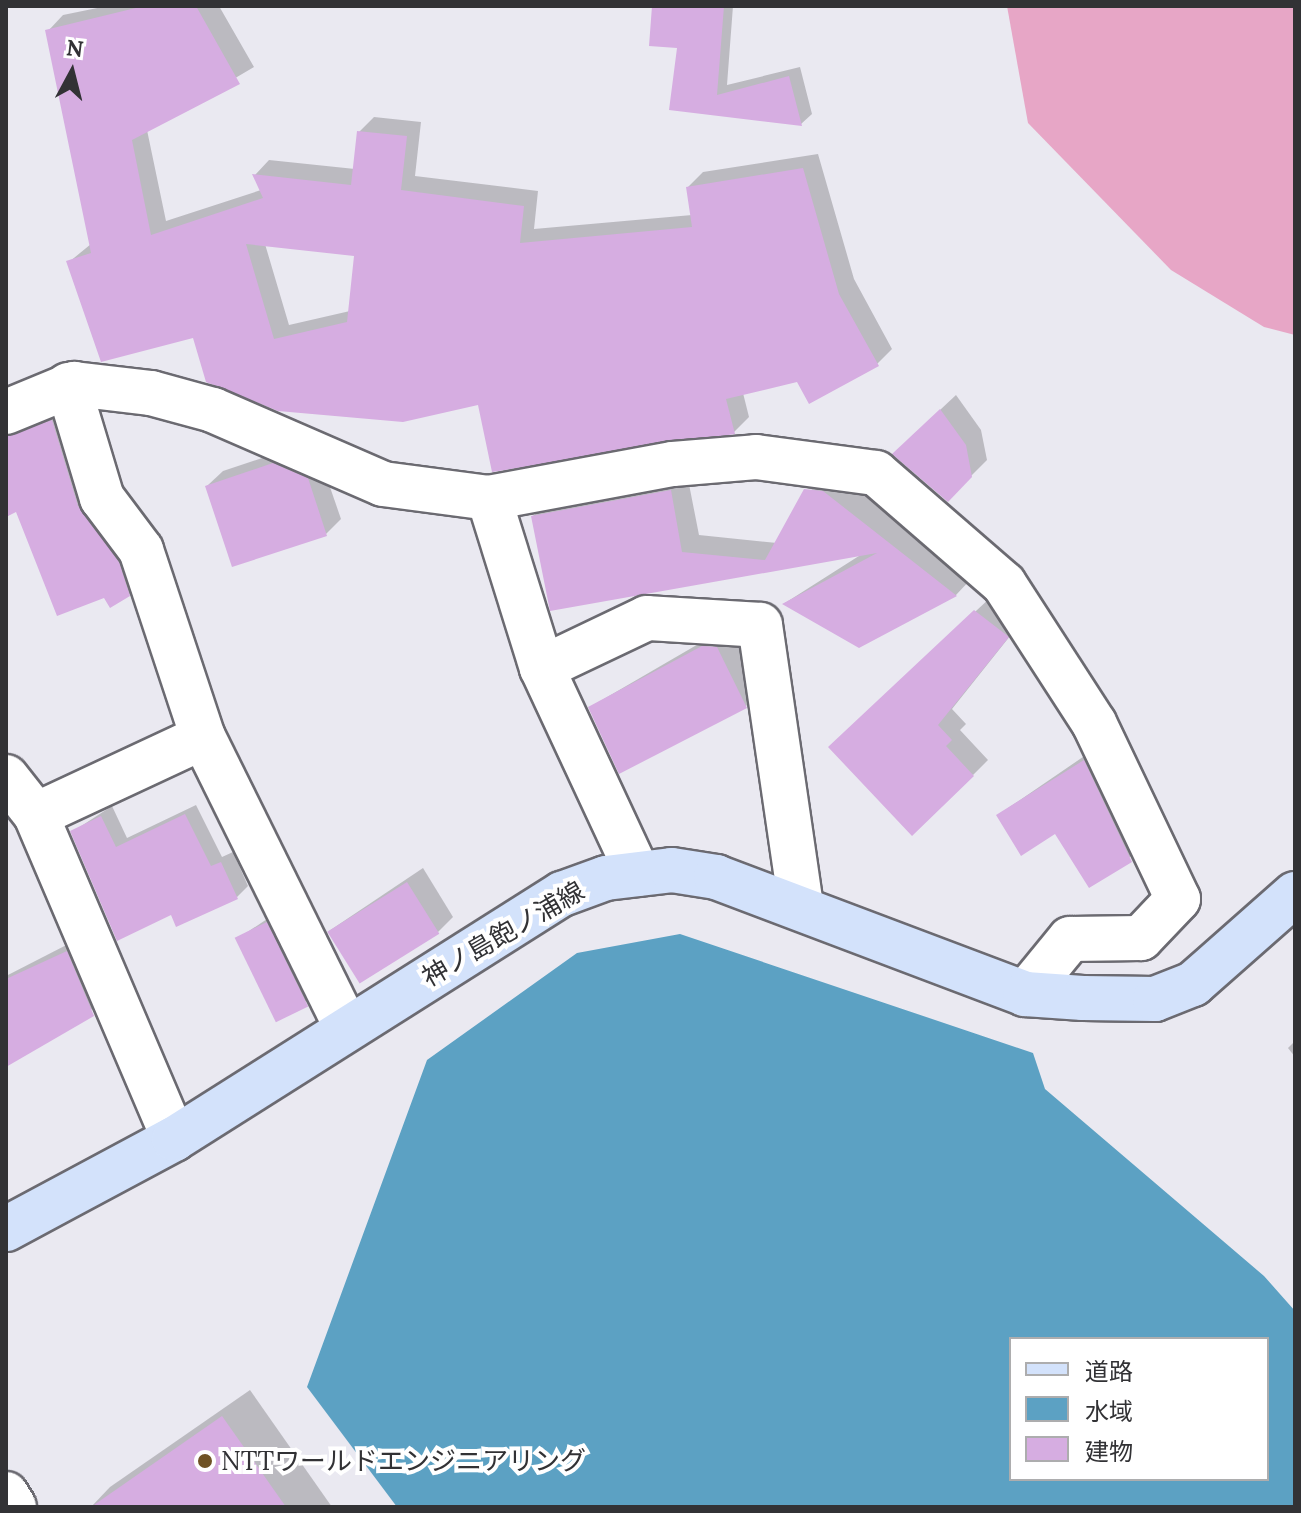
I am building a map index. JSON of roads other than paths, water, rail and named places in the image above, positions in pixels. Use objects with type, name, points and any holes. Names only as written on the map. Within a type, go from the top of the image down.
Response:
[{"type":"main road","name":"神ノ島飽ノ浦線","points":[[6,1229],[174,1139],[346,1026],[562,894],[638,874],[716,877],[801,905],[1025,994],[1155,999],[1231,957],[1295,894]]},
{"type":"street","points":[[68,385],[102,498],[141,550],[203,737],[346,1026]]},
{"type":"street","points":[[6,412],[68,385],[111,386],[213,410],[383,484],[489,498],[673,464],[790,459],[876,473],[970,548],[1004,584],[1094,723],[1178,899],[1141,938],[1070,939],[1025,994]]},
{"type":"street","points":[[489,498],[542,668],[638,874]]},
{"type":"street","points":[[542,668],[647,618],[760,625],[801,905]]},
{"type":"street","points":[[36,815],[203,737]]},
{"type":"street","points":[[6,777],[36,815],[174,1139]]},
{"type":"street","points":[[6,1494],[14,1507]]},
{"type":"water","points":[[680,934],[1033,1053],[1045,1089],[1264,1276],[1295,1311],[1295,1507],[397,1507],[307,1387],[427,1060],[577,953]]},
{"type":"place","name":"NTTワールドエンジニアリング","points":[[205,1461]]}]
